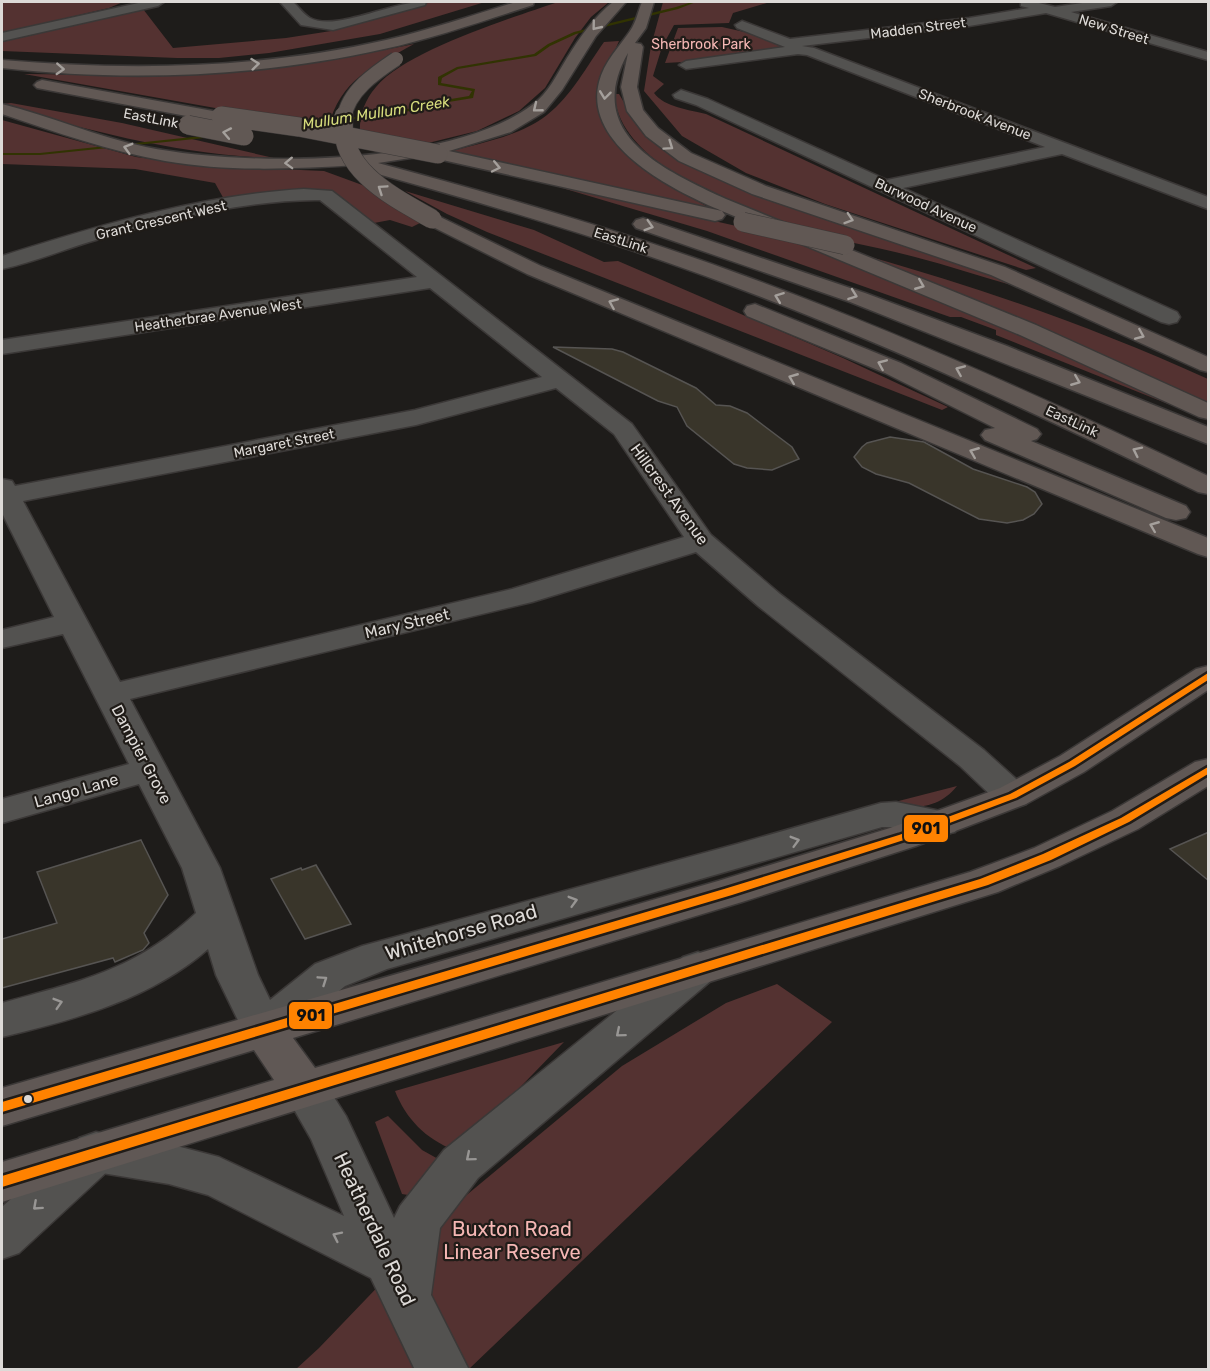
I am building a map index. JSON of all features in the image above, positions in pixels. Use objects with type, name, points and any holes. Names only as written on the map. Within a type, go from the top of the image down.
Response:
[{"type":"highway","points":[[2,64],[69,69],[144,70],[288,61],[393,43],[528,2]]},
{"type":"highway","points":[[544,2],[446,37],[396,59],[364,81],[343,112],[341,128],[346,149],[357,167],[371,181],[432,219],[544,274],[1209,548]]},
{"type":"highway","points":[[648,2],[636,33],[618,56],[606,84],[604,105],[607,117],[618,134],[654,168],[674,181],[719,203],[1028,330],[1209,412]]},
{"type":"highway","points":[[2,110],[139,151],[168,157],[266,164],[343,161],[405,154],[463,142],[498,131],[538,109],[552,95],[583,44],[615,5]]},
{"type":"highway","points":[[636,33],[637,40],[629,87],[633,105],[642,123],[685,157],[759,189],[998,271],[1209,365]]},
{"type":"highway","name":"EastLink","points":[[2,78],[27,87],[172,115],[258,139]]},
{"type":"highway","name":"EastLink","points":[[172,115],[216,116],[410,160],[584,206]]},
{"type":"highway","points":[[216,116],[299,127],[438,154],[743,222],[913,262],[1087,312]]},
{"type":"highway","name":"EastLink","points":[[292,147],[471,193],[663,254],[819,312],[988,383],[1209,486]]},
{"type":"highway","points":[[471,193],[709,292]]},
{"type":"highway","points":[[432,219],[628,290],[874,387]]},
{"type":"highway","name":"EastLink","points":[[628,219],[813,280],[931,323],[1209,436]]},
{"type":"highway","points":[[741,305],[913,378],[1034,437],[1121,487]]},
{"type":"highway","points":[[929,409],[1198,521]]},
{"type":"highway","points":[[942,823],[1013,796],[1072,764],[1209,676]]},
{"type":"highway","points":[[2,1182],[984,882],[1047,857],[1125,820],[1209,770]]},
{"type":"highway","points":[[263,1029],[305,1090]]},
{"type":"highway","name":"Whitehorse Road","points":[[2,1107],[263,1029]]},
{"type":"street","points":[[2,37],[158,2]]},
{"type":"street","points":[[286,2],[306,22],[329,26],[346,24],[420,2]]},
{"type":"street","name":"New Street","points":[[1020,2],[1209,56]]},
{"type":"street","name":"Madden Street","points":[[686,65],[794,47],[1111,2]]},
{"type":"street","name":"Sherbrook Avenue","points":[[742,25],[794,47],[1209,203]]},
{"type":"street","name":"Burwood Avenue","points":[[681,95],[702,102],[1169,317]]},
{"type":"street","points":[[885,186],[1064,148]]},
{"type":"street","name":"Grant Crescent West","points":[[2,263],[56,245],[166,216],[264,199],[309,194],[325,195]]},
{"type":"street","name":"Hillcrest Avenue","points":[[325,195],[623,429],[701,541],[769,600],[977,762],[1013,796]]},
{"type":"street","name":"Heatherbrae Avenue West","points":[[2,347],[434,281]]},
{"type":"street","name":"Margaret Street","points":[[4,491],[406,419],[560,380]]},
{"type":"street","name":"Dampier Grove","points":[[4,491],[201,868],[242,986],[263,1029]]},
{"type":"street","name":"Mary Street","points":[[110,694],[521,596],[701,541]]},
{"type":"street","points":[[2,639],[73,622]]},
{"type":"street","name":"Lango Lane","points":[[2,811],[151,770]]},
{"type":"street","name":"Whitehorse Road","points":[[263,1029],[330,975],[375,957],[881,816],[896,814],[942,823]]},
{"type":"street","points":[[2,1020],[96,992],[151,970],[195,939],[217,917]]},
{"type":"street","points":[[2,1237],[96,1152],[169,1164],[219,1178],[397,1279],[417,1221],[461,1164],[698,968]]},
{"type":"street","name":"Heatherdale Road","points":[[305,1090],[330,1130],[397,1279],[443,1370]]},
{"type":"green space","points":[[2,2],[123,2],[109,8],[2,33]]},
{"type":"green space","points":[[431,2],[485,2],[380,34],[269,53],[219,58],[177,58],[2,51],[2,42],[143,9],[173,48],[286,38],[331,31]]},
{"type":"green space","points":[[558,2],[609,2],[591,17],[575,38],[545,88],[519,111],[477,131],[420,145],[360,134],[361,115],[368,98],[376,87],[410,61],[461,37]]},
{"type":"green space","points":[[663,2],[770,2],[733,13],[729,23],[674,25],[662,47],[653,76],[664,84],[654,93],[658,98],[678,107],[706,114],[1036,268],[1026,270],[825,204],[746,173],[682,136],[644,91],[651,46]]},
{"type":"green space","name":"Sherbrook Park","points":[[722,27],[758,35],[783,46],[781,49],[701,61],[665,63],[678,28]]},
{"type":"green space","points":[[619,41],[599,87],[598,109],[609,132],[657,177],[711,209],[448,152],[500,138],[525,128],[547,115],[564,99],[604,42]]},
{"type":"green space","points":[[414,44],[360,76],[341,97],[328,128],[24,74],[136,75],[219,72],[310,62]]},
{"type":"green space","points":[[615,94],[619,94],[632,116],[667,151],[1016,283],[1011,285],[939,263],[806,232],[768,219],[712,195],[657,161],[635,141],[620,118]]},
{"type":"green space","points":[[11,103],[122,123],[274,158],[204,152],[136,140],[2,106],[2,104]]},
{"type":"green space","points":[[2,120],[136,157],[207,166],[324,171],[365,186],[420,223],[412,227],[390,220],[374,223],[340,196],[327,191],[225,201],[215,183],[135,169],[2,164]]},
{"type":"green space","points":[[542,182],[803,241],[1093,365],[1208,420],[996,335],[996,330],[961,317],[950,317],[707,231]]},
{"type":"green space","points":[[405,191],[534,230],[604,262],[618,261],[843,358],[948,407],[942,410],[487,232]]},
{"type":"green space","points":[[867,256],[955,282],[1040,311],[1166,360],[1208,379],[1208,404],[1045,330]]},
{"type":"green space","points":[[957,786],[933,804],[914,807],[883,805]]},
{"type":"green space","name":"Buxton Road Linear Reserve","points":[[777,984],[832,1022],[469,1369],[295,1370],[463,1198],[622,1066],[726,1003]]},
{"type":"green space","points":[[564,1042],[502,1106],[454,1150],[435,1140],[418,1127],[405,1110],[395,1091]]},
{"type":"green space","points":[[388,1116],[422,1150],[440,1160],[441,1163],[408,1195],[402,1194],[375,1122]]},
{"type":"building","points":[[553,347],[612,349],[623,352],[696,388],[716,405],[730,406],[747,413],[792,447],[799,459],[772,470],[747,468],[734,464],[687,426],[677,407],[658,401]]},
{"type":"building","points":[[890,437],[924,442],[973,469],[1027,487],[1035,492],[1042,504],[1034,514],[1023,520],[1007,523],[979,519],[909,483],[876,474],[862,467],[854,457],[867,443]]},
{"type":"building","points":[[1209,832],[1209,881],[1170,849]]},
{"type":"building","points":[[141,840],[168,895],[144,933],[149,943],[143,950],[115,962],[113,958],[2,988],[2,939],[57,923],[37,872]]},
{"type":"building","points":[[316,865],[351,924],[305,939],[271,879]]},
{"type":"waterway","name":"Mullum Mullum Creek","points":[[312,124],[417,109],[415,106],[471,97],[474,90],[439,84],[440,77],[457,68],[535,55],[549,45],[575,33],[694,2]]},
{"type":"waterway","name":"Mullum Mullum Creek","points":[[2,154],[40,154],[212,136]]},
{"type":"transit line","name":"901","points":[[2,1107],[728,892],[903,837],[1013,796],[1072,764],[1208,676]]},
{"type":"transit line","name":"901","points":[[2,1182],[984,882],[1047,857],[1125,820],[1208,770]]}]
